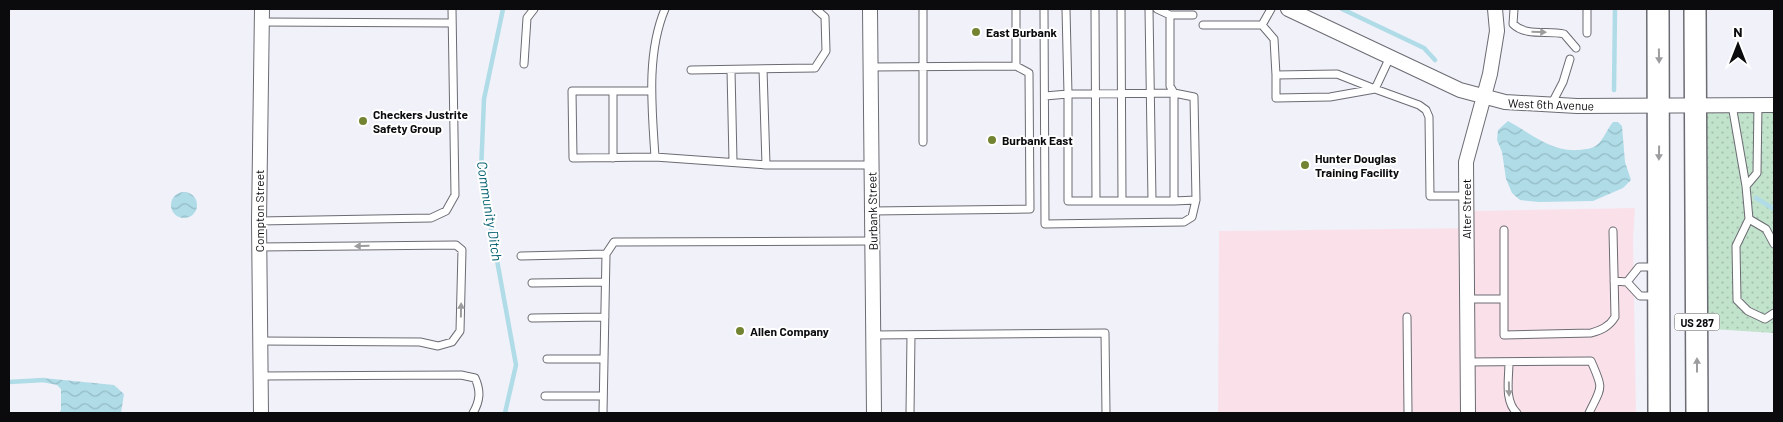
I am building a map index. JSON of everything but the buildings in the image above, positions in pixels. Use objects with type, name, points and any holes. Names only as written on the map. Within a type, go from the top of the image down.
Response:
[{"type":"main road","name":"US 287","points":[[1658,9],[1660,104],[1659,413]]},
{"type":"main road","name":"US 287","points":[[1695,9],[1697,413]]},
{"type":"street","name":"Burbank Street","points":[[870,9],[874,413]]},
{"type":"street","name":"West 6th Avenue","points":[[1288,9],[1460,90],[1484,98],[1550,106],[1660,104],[1774,105]]},
{"type":"street","name":"Alter Street","points":[[1468,413],[1466,162],[1484,98],[1498,31],[1496,9]]},
{"type":"street","name":"Compton Street","points":[[260,413],[258,220],[262,15]]},
{"type":"lane","points":[[258,220],[431,218],[446,211],[455,194],[452,9]]},
{"type":"lane","points":[[524,64],[527,18],[534,9]]},
{"type":"lane","points":[[655,157],[652,90],[659,24],[665,9]]},
{"type":"lane","points":[[691,70],[815,68],[826,51],[825,17],[816,9]]},
{"type":"lane","points":[[923,9],[923,142]]},
{"type":"lane","points":[[1016,9],[1016,66]]},
{"type":"lane","points":[[1044,9],[1046,224],[1184,222],[1192,217],[1196,200],[1194,97],[1174,93],[1045,96]]},
{"type":"lane","points":[[1066,9],[1068,201],[1196,200]]},
{"type":"lane","points":[[1095,9],[1096,201]]},
{"type":"lane","points":[[1121,9],[1122,201]]},
{"type":"lane","points":[[1149,9],[1152,201]]},
{"type":"lane","points":[[1157,9],[1170,15],[1193,15]]},
{"type":"lane","points":[[1262,25],[1271,9]]},
{"type":"lane","points":[[1514,9],[1513,24],[1518,29],[1524,32],[1564,34],[1576,48]]},
{"type":"lane","points":[[1587,9],[1587,33]]},
{"type":"lane","points":[[262,15],[452,23]]},
{"type":"lane","points":[[1170,15],[1170,86],[1174,93],[1174,201]]},
{"type":"lane","points":[[1203,25],[1262,25],[1274,39],[1276,98],[1330,97],[1375,89]]},
{"type":"lane","points":[[1375,89],[1390,57]]},
{"type":"lane","points":[[1550,106],[1563,82],[1570,59]]},
{"type":"lane","points":[[870,67],[1016,66],[1029,74],[1030,209],[872,211]]},
{"type":"lane","points":[[764,69],[766,165]]},
{"type":"lane","points":[[731,70],[733,161]]},
{"type":"lane","points":[[1276,75],[1337,74],[1419,105],[1426,110],[1429,117],[1430,196],[1466,196]]},
{"type":"lane","points":[[652,90],[572,91],[573,158],[655,157],[733,161],[766,165],[871,164]]},
{"type":"lane","points":[[613,91],[613,158]]},
{"type":"lane","points":[[1746,186],[1757,173],[1758,104]]},
{"type":"lane","points":[[1732,105],[1746,186],[1749,219],[1736,246],[1737,300],[1748,311],[1765,319],[1774,313]]},
{"type":"lane","points":[[1749,219],[1766,229],[1774,244]]},
{"type":"lane","points":[[1504,230],[1504,335],[1591,333],[1602,330],[1612,323],[1615,318],[1613,231]]},
{"type":"lane","points":[[603,413],[606,254],[614,242],[872,240]]},
{"type":"lane","points":[[259,247],[456,245],[462,250],[460,331],[452,342],[438,346],[420,342],[260,341]]},
{"type":"lane","points":[[521,256],[606,254]]},
{"type":"lane","points":[[1627,282],[1640,267],[1659,267]]},
{"type":"lane","points":[[1614,281],[1627,282],[1640,296],[1660,296]]},
{"type":"lane","points":[[532,283],[605,282]]},
{"type":"lane","points":[[1467,300],[1504,299]]},
{"type":"lane","points":[[532,318],[605,318]]},
{"type":"lane","points":[[1407,318],[1408,413]]},
{"type":"lane","points":[[873,335],[1104,333],[1106,413]]},
{"type":"lane","points":[[910,413],[911,334]]},
{"type":"lane","points":[[547,359],[604,359]]},
{"type":"lane","points":[[1468,362],[1591,361],[1602,384],[1601,390],[1589,413]]},
{"type":"lane","points":[[1509,362],[1508,395],[1510,402],[1518,413]]},
{"type":"lane","points":[[260,376],[461,375],[475,378],[480,389],[478,406],[473,413]]},
{"type":"lane","points":[[545,396],[604,396]]},
{"type":"shaded area","points":[[1635,208],[1633,239],[1636,413],[1218,413],[1219,231],[1474,228],[1474,211]]},
{"type":"green space","points":[[1696,104],[1774,105],[1774,333],[1697,328]]},
{"type":"water","points":[[1508,121],[1550,145],[1569,150],[1591,148],[1597,145],[1613,122],[1618,122],[1622,126],[1625,162],[1631,180],[1623,188],[1593,201],[1539,202],[1520,200],[1512,193],[1506,179],[1502,152],[1497,140],[1498,130]]},
{"type":"water","points":[[184,192],[193,196],[197,205],[193,214],[184,218],[175,214],[171,205],[175,196]]},
{"type":"water","points":[[43,378],[114,385],[124,394],[121,413],[59,413],[61,410],[61,389],[57,385],[42,382]]},
{"type":"waterway","name":"Community Ditch","points":[[503,9],[484,99],[481,172],[516,365],[505,413]]},
{"type":"waterway","points":[[1342,9],[1424,48],[1435,60]]},
{"type":"waterway","points":[[1614,90],[1615,9]]},
{"type":"waterway","points":[[1756,198],[1774,209]]},
{"type":"waterway","points":[[9,382],[44,380]]},
{"type":"place","name":"East Burbank","points":[[976,32]]},
{"type":"place","name":"Checkers Justrite Safety Group","points":[[363,121]]},
{"type":"place","name":"Burbank East","points":[[992,140]]},
{"type":"place","name":"Hunter Douglas Training Facility","points":[[1305,165]]},
{"type":"place","name":"Allen Company","points":[[740,331]]}]
